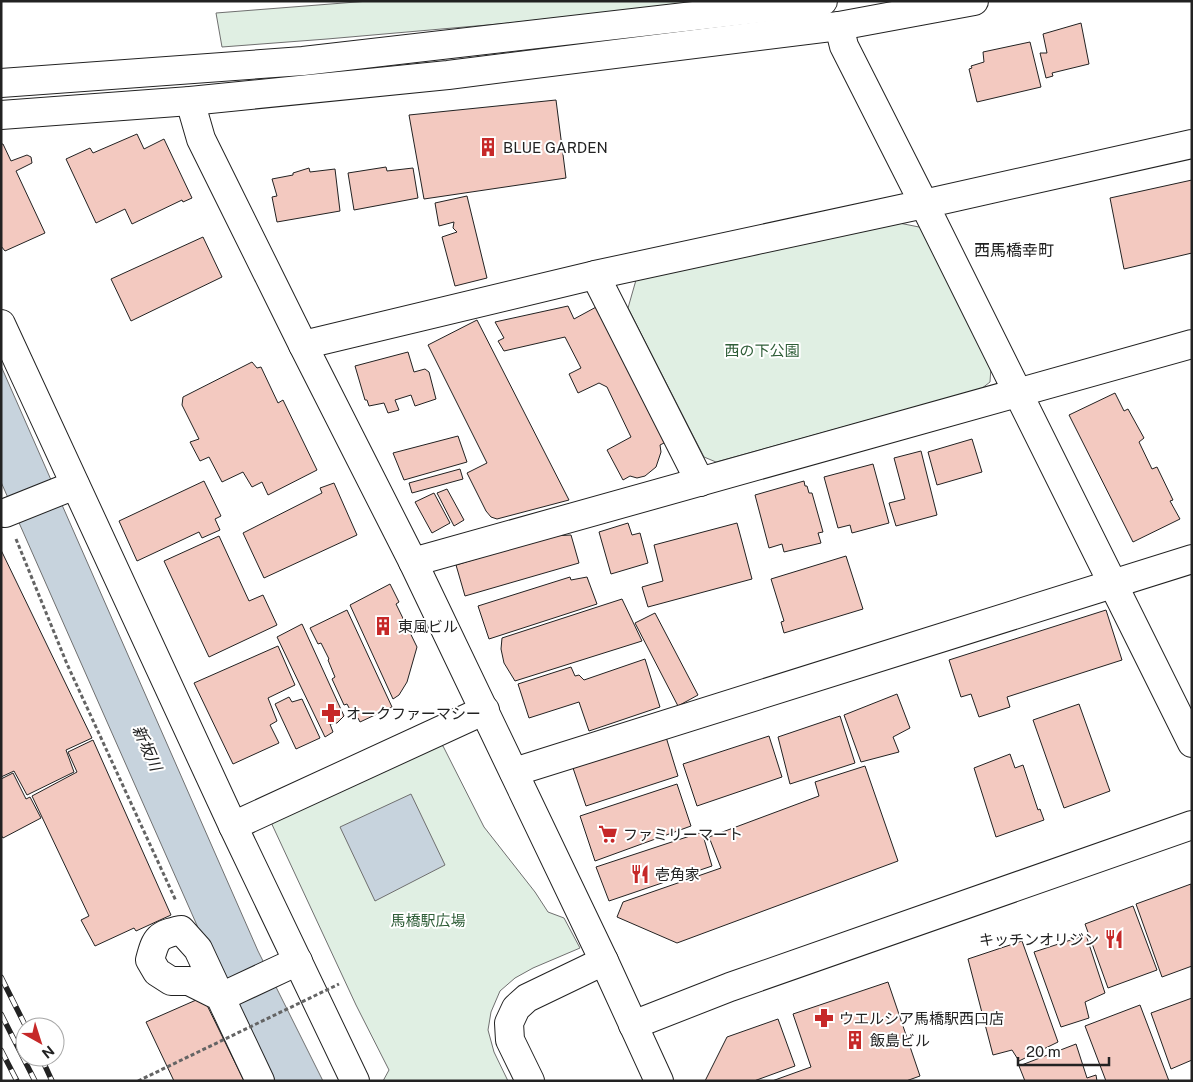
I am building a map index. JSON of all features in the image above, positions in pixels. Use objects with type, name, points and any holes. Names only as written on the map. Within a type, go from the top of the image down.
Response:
[{"type":"street","points":[[1,83],[303,61],[823,1]]},
{"type":"street","points":[[1,115],[190,101],[448,75],[839,26],[974,1]]},
{"type":"street","points":[[839,26],[844,46],[1192,743]]},
{"type":"street","points":[[190,101],[201,139],[413,562],[604,961],[659,1081]]},
{"type":"street","points":[[303,345],[595,275],[1192,144]]},
{"type":"street","points":[[595,275],[700,482]]},
{"type":"street","points":[[1,324],[233,826],[355,1081]]},
{"type":"street","points":[[413,562],[1192,344]]},
{"type":"street","points":[[5,513],[75,485]]},
{"type":"street","points":[[514,772],[1192,559]]},
{"type":"street","points":[[233,826],[484,710]]},
{"type":"street","points":[[633,1025],[730,987],[1192,825]]},
{"type":"street","points":[[221,997],[189,980],[171,981],[157,972],[150,960],[154,942],[162,934],[181,930],[198,948],[221,997],[260,1081]]},
{"type":"street","points":[[221,997],[298,961]]},
{"type":"street","points":[[530,1081],[510,1040],[509,1023],[516,1008],[527,998],[604,961]]},
{"type":"path","points":[[5,513],[67,664],[181,912],[181,930]]},
{"type":"path","points":[[138,1081],[339,984]]},
{"type":"green space","points":[[369,1],[712,1],[510,23],[222,47],[216,13]]},
{"type":"green space","name":"西の下公園","points":[[899,223],[924,228],[991,367],[990,382],[981,389],[716,462],[704,457],[628,308],[636,280]]},
{"type":"green space","name":"馬橋駅広場","points":[[430,741],[443,746],[484,827],[535,892],[548,912],[564,918],[580,948],[533,968],[515,978],[500,991],[491,1012],[488,1030],[494,1052],[508,1081],[383,1081],[389,1070],[356,1005],[269,818]]},
{"type":"water","name":"新坂川","points":[[1,366],[258,951],[323,1081],[275,1081],[207,948],[1,482]]},
{"type":"water","points":[[411,794],[445,865],[375,901],[340,827]]},
{"type":"building","points":[[1081,23],[1089,64],[1052,73],[1053,76],[1046,78],[1040,53],[1047,53],[1043,34]]},
{"type":"building","points":[[1030,42],[1041,87],[977,102],[969,69],[972,68],[971,66],[984,62],[983,52]]},
{"type":"building","name":"BLUE GARDEN","points":[[556,100],[566,178],[424,199],[409,115]]},
{"type":"building","points":[[137,134],[144,149],[164,139],[192,198],[183,202],[182,200],[132,224],[125,209],[96,223],[66,159],[90,148],[93,153]]},
{"type":"building","points":[[1,144],[3,144],[11,161],[27,155],[31,157],[32,163],[16,171],[45,233],[5,251],[1,246]]},
{"type":"building","points":[[386,167],[387,171],[413,168],[418,198],[354,210],[348,173]]},
{"type":"building","points":[[309,168],[310,172],[335,169],[340,211],[277,222],[272,197],[277,196],[272,179],[293,175],[293,173]]},
{"type":"building","points":[[1192,180],[1192,253],[1124,269],[1110,198]]},
{"type":"building","points":[[467,196],[487,278],[455,286],[442,237],[457,232],[453,228],[454,222],[439,226],[435,203]]},
{"type":"building","points":[[203,237],[222,277],[131,321],[111,279]]},
{"type":"building","points":[[568,306],[574,319],[598,306],[666,442],[660,445],[661,452],[656,467],[645,476],[637,478],[630,476],[623,480],[607,450],[631,437],[607,387],[599,383],[578,393],[569,374],[581,368],[565,337],[504,351],[498,341],[504,338],[495,322]]},
{"type":"building","points":[[477,320],[569,500],[497,519],[491,517],[486,511],[467,473],[487,463],[428,345]]},
{"type":"building","points":[[408,352],[414,372],[425,369],[429,372],[436,399],[415,406],[411,395],[395,400],[399,410],[388,413],[384,403],[369,406],[367,400],[365,400],[355,366]]},
{"type":"building","points":[[252,362],[257,368],[261,367],[278,403],[283,400],[317,470],[268,495],[262,482],[252,487],[243,472],[222,482],[209,457],[200,461],[190,442],[199,439],[182,405],[183,397]]},
{"type":"building","points":[[1115,393],[1124,411],[1128,409],[1144,438],[1139,442],[1152,469],[1157,467],[1173,500],[1170,501],[1180,519],[1133,542],[1069,415]]},
{"type":"building","points":[[458,436],[467,462],[404,480],[393,453]]},
{"type":"building","points":[[972,439],[982,472],[937,485],[928,452]]},
{"type":"building","points":[[921,451],[937,515],[896,526],[889,503],[905,499],[894,458]]},
{"type":"building","points":[[873,464],[889,523],[852,533],[850,525],[838,528],[824,477]]},
{"type":"building","points":[[460,469],[463,479],[412,493],[409,483]]},
{"type":"building","points":[[204,481],[221,516],[215,519],[220,530],[202,538],[199,532],[137,561],[119,521]]},
{"type":"building","points":[[804,481],[809,493],[812,493],[823,532],[818,533],[821,543],[784,552],[782,544],[769,548],[755,495]]},
{"type":"building","points":[[334,483],[357,535],[264,578],[243,533],[322,493],[320,488]]},
{"type":"building","points":[[447,489],[464,520],[454,526],[437,493]]},
{"type":"building","points":[[434,493],[450,523],[432,533],[415,502]]},
{"type":"building","points":[[628,523],[632,535],[640,533],[648,563],[611,574],[599,532]]},
{"type":"building","points":[[737,523],[752,579],[648,607],[642,587],[663,581],[654,545]]},
{"type":"building","points":[[571,535],[579,563],[465,596],[456,565],[551,536]]},
{"type":"building","points":[[219,536],[249,601],[263,595],[277,625],[209,657],[164,561]]},
{"type":"building","points":[[1,550],[92,738],[66,750],[74,772],[27,795],[14,771],[1,777]]},
{"type":"building","points":[[846,556],[863,609],[784,633],[781,622],[784,621],[771,579]]},
{"type":"building","points":[[570,577],[571,580],[587,577],[597,604],[489,639],[478,606]]},
{"type":"building","name":"東風ビル","points":[[390,584],[399,602],[396,604],[417,647],[407,682],[399,695],[393,699],[350,605]]},
{"type":"building","points":[[622,599],[642,641],[515,681],[504,663],[501,649],[502,638]]},
{"type":"building","points":[[347,610],[392,707],[360,722],[358,718],[355,719],[347,704],[344,705],[332,679],[335,677],[329,659],[321,643],[318,644],[310,628]]},
{"type":"building","points":[[1106,610],[1122,660],[1007,697],[1010,707],[979,717],[971,694],[961,697],[949,660]]},
{"type":"building","points":[[655,613],[698,695],[678,706],[635,623]]},
{"type":"building","points":[[302,624],[344,716],[337,723],[330,724],[333,732],[325,737],[277,637]]},
{"type":"building","points":[[278,646],[295,685],[268,698],[277,721],[270,725],[279,743],[233,764],[194,683]]},
{"type":"building","points":[[645,659],[660,707],[589,731],[579,702],[529,718],[518,684],[571,667],[575,676],[579,675],[584,680]]},
{"type":"building","points":[[897,694],[910,728],[893,737],[899,752],[861,762],[844,715]]},
{"type":"building","points":[[289,697],[292,702],[302,699],[320,738],[296,749],[275,704]]},
{"type":"building","points":[[1079,704],[1110,791],[1064,808],[1033,720]]},
{"type":"building","points":[[840,716],[855,763],[790,784],[778,737]]},
{"type":"building","points":[[769,736],[782,777],[697,806],[683,764]]},
{"type":"building","points":[[666,737],[678,776],[586,806],[573,768]]},
{"type":"building","points":[[93,740],[171,915],[136,931],[134,928],[95,946],[81,920],[89,916],[32,796],[77,772],[68,752]]},
{"type":"building","points":[[1010,754],[1015,768],[1023,765],[1038,810],[1040,809],[1044,820],[996,837],[974,768]]},
{"type":"building","points":[[865,766],[898,861],[677,943],[617,917],[623,902],[721,868],[709,837],[819,796],[815,782]]},
{"type":"building","points":[[13,773],[26,799],[30,797],[41,818],[3,838],[1,835],[1,779]]},
{"type":"building","points":[[677,784],[691,826],[595,861],[580,816]]},
{"type":"building","points":[[702,832],[712,866],[609,901],[596,867]]},
{"type":"building","points":[[1191,884],[1192,966],[1162,977],[1136,904]]},
{"type":"building","points":[[1133,906],[1157,970],[1108,988],[1085,924]]},
{"type":"building","points":[[1086,935],[1105,993],[1085,1002],[1089,1018],[1061,1027],[1034,952]]},
{"type":"building","points":[[1022,941],[1058,1042],[1019,1061],[1012,1050],[993,1055],[968,959]]},
{"type":"building","name":"飯島ビル","points":[[888,982],[920,1076],[906,1081],[772,1081],[811,1067],[793,1014]]},
{"type":"building","points":[[203,997],[244,1081],[174,1081],[146,1022]]},
{"type":"building","points":[[1192,998],[1192,1060],[1171,1069],[1151,1013]]},
{"type":"building","points":[[1140,1005],[1169,1081],[1106,1081],[1085,1026]]},
{"type":"building","points":[[778,1019],[795,1066],[754,1081],[705,1081],[727,1037]]},
{"type":"building","points":[[1076,1044],[1087,1078],[1096,1075],[1097,1081],[1025,1081],[1019,1066]]},
{"type":"railway","points":[[1,977],[21,1017]]},
{"type":"railway","points":[[1,1014],[35,1081]]},
{"type":"railway","points":[[1,1050],[17,1081]]},
{"type":"railway","points":[[46,1067],[52,1081]]},
{"type":"place","name":"BLUE GARDEN","points":[[488,147]]},
{"type":"place","name":"東風ビル","points":[[383,626]]},
{"type":"place","name":"オークファーマシー","points":[[331,713]]},
{"type":"place","name":"ファミリーマート","points":[[608,834]]},
{"type":"place","name":"壱角家","points":[[640,874]]},
{"type":"place","name":"キッチンオリジン","points":[[1114,939]]},
{"type":"place","name":"ウエルシア馬橋駅西口店","points":[[824,1018]]},
{"type":"place","name":"飯島ビル","points":[[855,1040]]},
{"type":"district","name":"西馬橋幸町","points":[[1014,250]]}]
